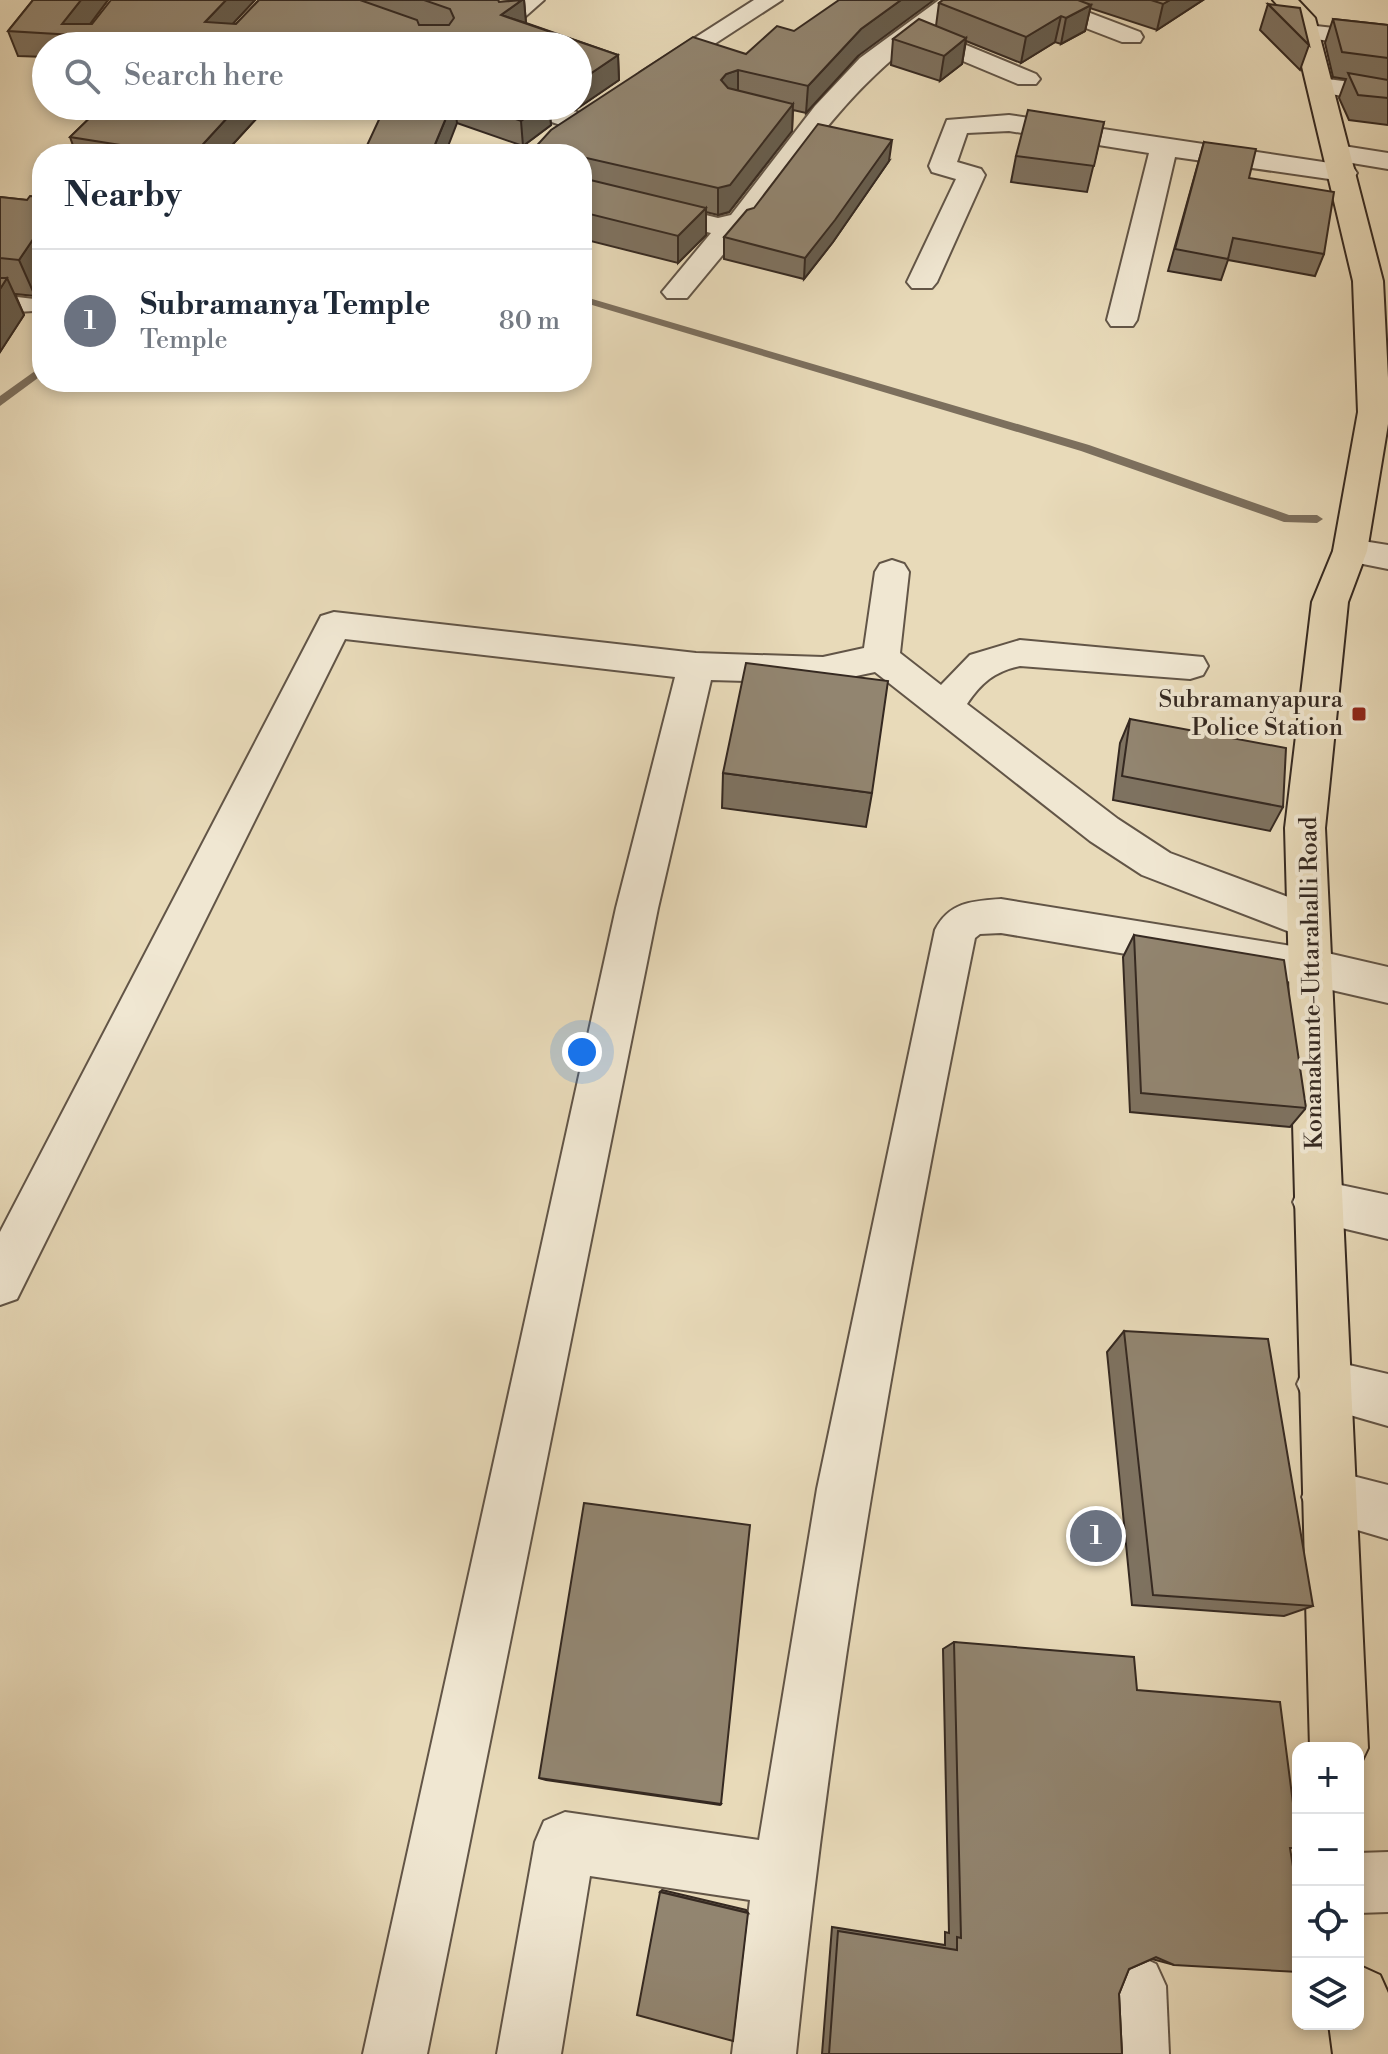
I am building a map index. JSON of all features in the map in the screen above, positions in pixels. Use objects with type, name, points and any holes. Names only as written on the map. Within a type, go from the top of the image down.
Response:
[{"type":"main road","name":"Konanakunte-Uttarahalli Road","points":[[1296,16],[1378,283],[1381,413],[1369,554],[1330,602],[1305,828],[1323,1384],[1339,1742]]},
{"type":"main road","points":[[1362,2030],[1365,2054]]},
{"type":"street","points":[[510,18],[532,0]]},
{"type":"street","points":[[632,87],[710,34],[770,0]]},
{"type":"street","points":[[677,292],[733,225],[745,217],[803,122],[869,63],[954,0]]},
{"type":"street","points":[[1034,0],[1131,37]]},
{"type":"street","points":[[1296,16],[1382,41],[1388,11]]},
{"type":"street","points":[[912,31],[1027,79]]},
{"type":"street","points":[[1320,86],[1388,95]]},
{"type":"street","points":[[592,114],[606,105]]},
{"type":"street","points":[[570,120],[579,123]]},
{"type":"street","points":[[555,138],[584,120]]},
{"type":"street","points":[[922,282],[971,175],[942,166],[956,126],[1022,125],[1164,147],[1340,163],[1388,161]]},
{"type":"street","points":[[1122,320],[1164,147]]},
{"type":"street","points":[[592,195],[718,226],[733,225]]},
{"type":"street","points":[[881,658],[892,572]]},
{"type":"street","points":[[0,1282],[334,625],[696,666],[823,670],[881,658],[1104,830],[1156,864],[1388,985]]},
{"type":"street","points":[[946,708],[963,678],[994,657],[1020,653],[1190,666]]},
{"type":"street","points":[[395,2054],[637,908],[696,666]]},
{"type":"street","points":[[764,2054],[782,1874],[819,1617],[956,930],[970,918],[1001,916],[1309,945]]},
{"type":"street","points":[[1317,1202],[1388,1217]]},
{"type":"street","points":[[1323,1384],[1388,1400]]},
{"type":"street","points":[[1329,1497],[1388,1512]]},
{"type":"street","points":[[529,2054],[565,1842],[782,1874]]},
{"type":"street","points":[[1364,1883],[1388,1882]]},
{"type":"street","points":[[1134,1986],[1137,2054]]},
{"type":"building","points":[[33,0],[81,0],[62,24],[92,24],[111,0],[226,0],[205,22],[236,24],[259,0],[360,0],[417,20],[419,25],[449,25],[454,18],[450,9],[424,0],[522,0],[501,15],[551,32],[32,32],[8,31]]},
{"type":"building","points":[[839,0],[901,0],[861,29],[808,86],[738,70],[726,74],[721,80],[728,88],[793,104],[730,185],[718,188],[592,159],[592,144],[538,144],[566,120],[592,120],[592,103],[693,37],[746,54],[777,26],[794,31]]},
{"type":"building","points":[[943,0],[1078,0],[1091,5],[1066,18],[1061,16],[1026,37],[939,3]]},
{"type":"building","points":[[1268,4],[1300,8],[1309,45]]},
{"type":"building","points":[[919,19],[966,38],[944,56],[893,39]]},
{"type":"building","points":[[1333,19],[1388,25],[1388,58],[1342,52]]},
{"type":"building","points":[[592,46],[618,55],[592,73]]},
{"type":"building","points":[[1348,73],[1388,80],[1388,98],[1358,95]]},
{"type":"building","points":[[1028,110],[1104,122],[1094,166],[1016,156]]},
{"type":"building","points":[[88,120],[225,120],[203,144],[114,144],[70,137]]},
{"type":"building","points":[[379,120],[445,120],[435,144],[368,144]]},
{"type":"building","points":[[818,124],[892,140],[805,258],[724,237],[747,210],[754,208]]},
{"type":"building","points":[[1204,142],[1256,149],[1249,178],[1334,192],[1324,254],[1233,238],[1228,259],[1175,249]]},
{"type":"building","points":[[592,180],[706,208],[678,236],[592,214]]},
{"type":"building","points":[[32,196],[32,241],[19,260],[0,258],[0,197],[27,200]]},
{"type":"building","points":[[746,663],[888,681],[872,793],[723,773]]},
{"type":"building","points":[[1130,719],[1286,748],[1283,807],[1122,776]]},
{"type":"building","points":[[1134,935],[1284,960],[1306,1108],[1141,1093]]},
{"type":"building","points":[[1124,1331],[1268,1339],[1313,1606],[1153,1595]]},
{"type":"building","points":[[584,1503],[750,1525],[721,1804],[539,1778]]},
{"type":"building","points":[[954,1642],[1134,1657],[1137,1690],[1280,1702],[1292,1795],[1292,1972],[1174,1965],[1156,1957],[1129,1969],[1119,1994],[1122,2054],[829,2054],[838,1931],[957,1950],[957,1937],[961,1938]]},
{"type":"building","points":[[660,1892],[748,1913],[733,2041],[637,2015]]},
{"type":"waterway","points":[[592,302],[1085,448],[1288,519],[1317,519]]},
{"type":"waterway","points":[[0,402],[32,377]]},
{"type":"place","name":"Subramanyapura Police Station","points":[[1359,714]]},
{"type":"place","name":"Subramanya Temple","points":[[1096,1536]]}]
